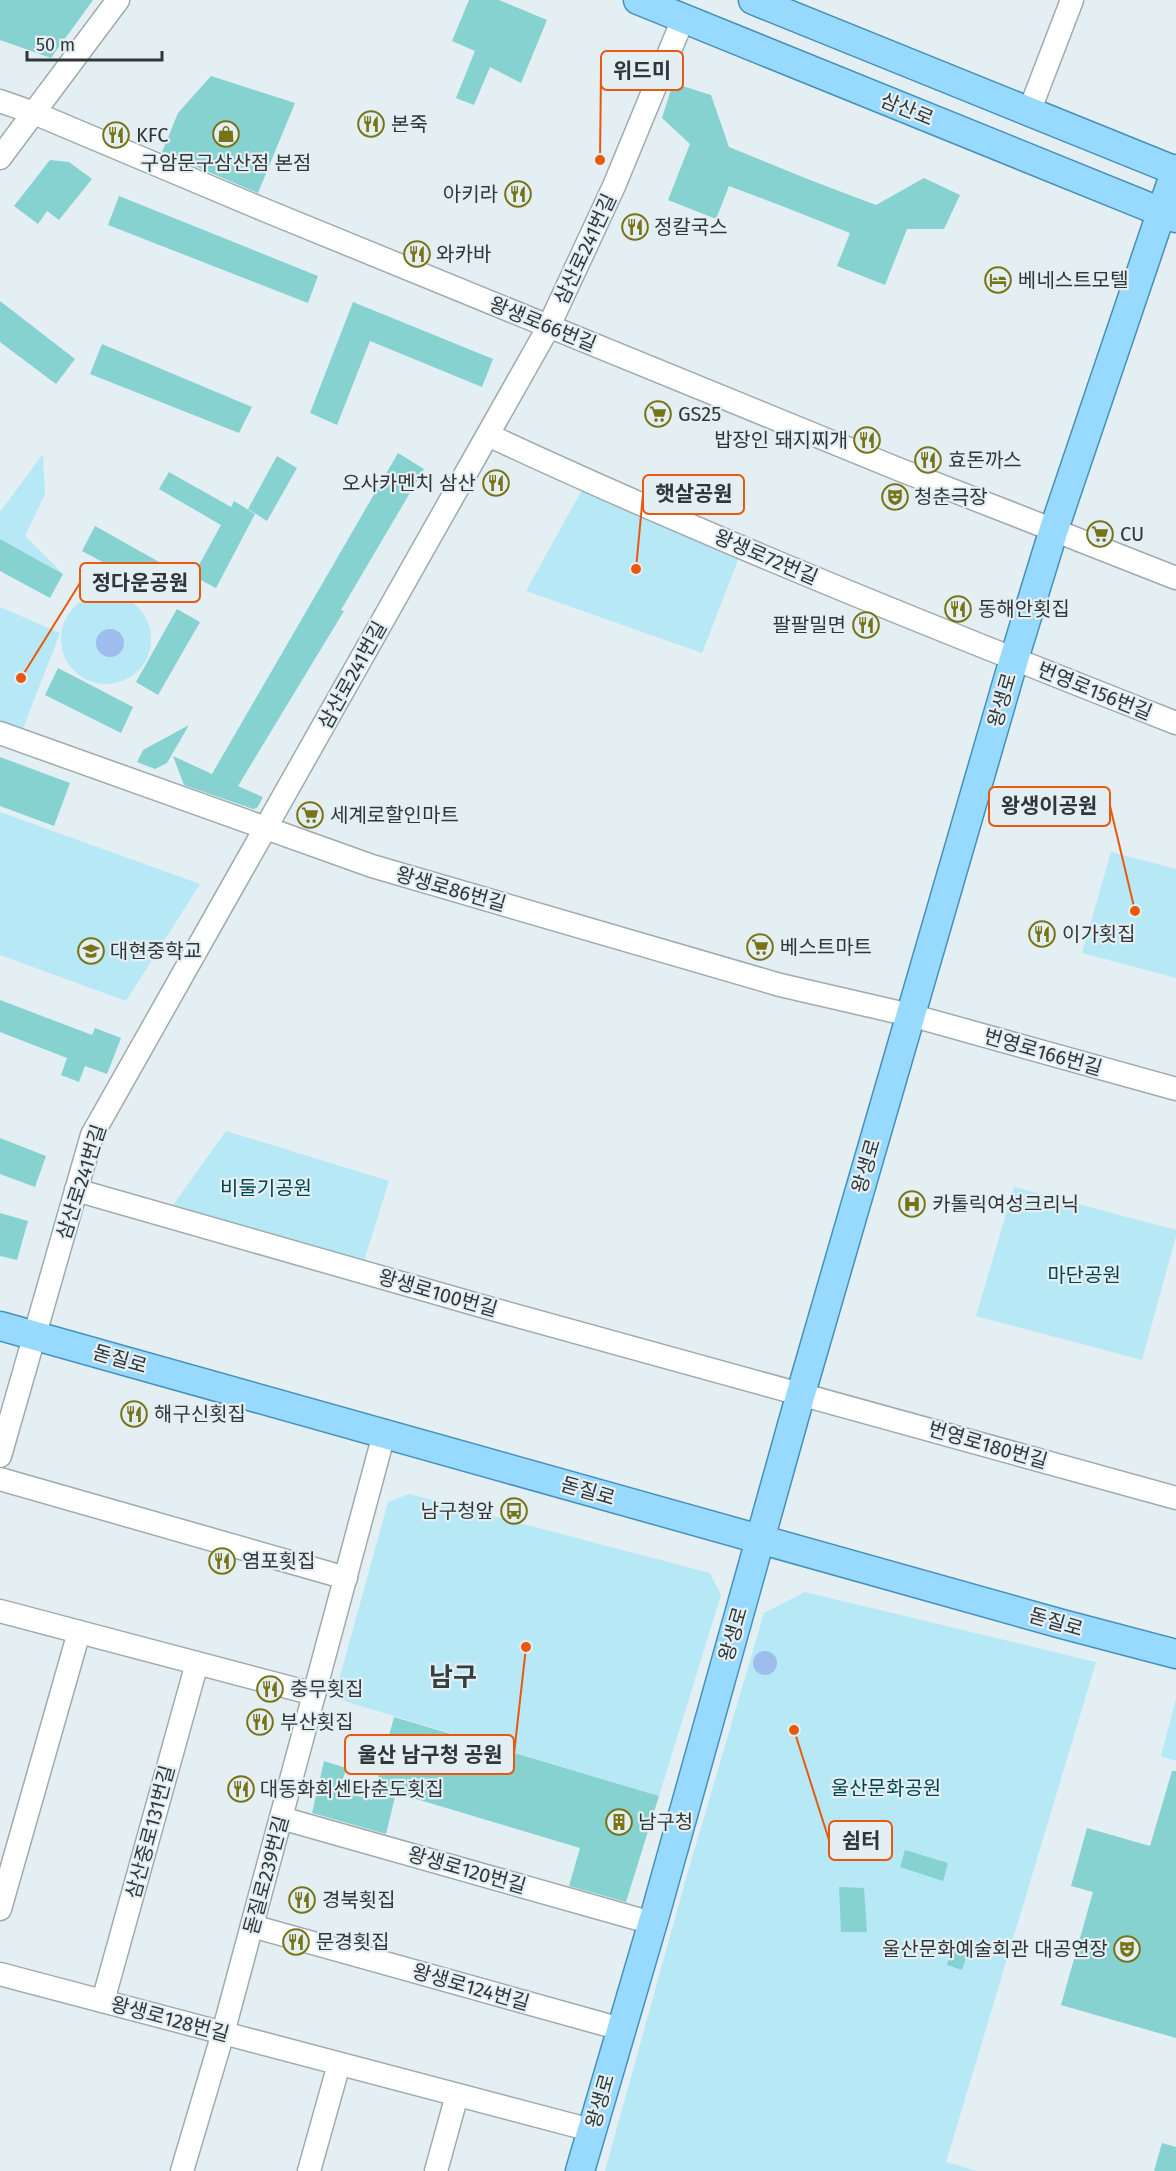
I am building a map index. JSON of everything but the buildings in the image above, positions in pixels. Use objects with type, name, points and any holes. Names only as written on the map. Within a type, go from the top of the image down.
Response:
[{"type":"main road","name":"삼산로","points":[[638,0],[1169,215]]},
{"type":"main road","points":[[753,0],[1176,170]]},
{"type":"main road","name":"왕생로","points":[[580,2171],[759,1539],[1014,659],[1054,529],[1169,215],[1176,170]]},
{"type":"main road","name":"돋질로","points":[[0,1326],[1093,1633],[1176,1654]]},
{"type":"street","points":[[0,158],[118,0]]},
{"type":"street","points":[[1029,112],[1072,0]]},
{"type":"street","name":"삼산로241번길","points":[[0,1456],[92,1135],[549,326],[614,186],[683,19]]},
{"type":"street","name":"왕생로66번길","points":[[0,101],[34,112],[284,218],[898,469],[1176,578]]},
{"type":"street","name":"왕생로72번길","points":[[488,435],[587,481],[887,609],[1014,659]]},
{"type":"street","name":"번영로156번길","points":[[1014,659],[1176,723]]},
{"type":"street","name":"왕생로86번길","points":[[0,734],[372,866],[768,982],[910,1015]]},
{"type":"street","name":"번영로166번길","points":[[910,1015],[1176,1089]]},
{"type":"street","name":"왕생로100번길","points":[[76,1190],[485,1307],[801,1393]]},
{"type":"street","name":"번영로180번길","points":[[801,1393],[1176,1498]]},
{"type":"street","name":"돋질로239번길","points":[[182,2171],[223,2033],[384,1434]]},
{"type":"street","points":[[0,1479],[346,1578]]},
{"type":"street","points":[[0,1611],[314,1694]]},
{"type":"street","points":[[0,1909],[79,1632]]},
{"type":"street","name":"삼산중로131번길","points":[[103,2001],[197,1663]]},
{"type":"street","name":"왕생로120번길","points":[[281,1818],[652,1923]]},
{"type":"street","name":"왕생로124번길","points":[[252,1926],[621,2029]]},
{"type":"street","name":"왕생로128번길","points":[[0,1974],[591,2130]]},
{"type":"street","points":[[309,2171],[339,2064]]},
{"type":"street","points":[[436,2171],[457,2095]]},
{"type":"green space","points":[[43,454],[45,494],[25,536],[63,574],[0,539],[0,512]]},
{"type":"green space","points":[[587,481],[743,547],[702,653],[526,591]]},
{"type":"green space","points":[[106,594],[123,597],[138,607],[148,622],[151,639],[148,656],[138,671],[123,681],[106,684],[89,681],[74,671],[64,656],[61,639],[64,622],[74,607],[89,597]]},
{"type":"green space","points":[[0,607],[60,633],[22,731],[0,723]]},
{"type":"green space","points":[[0,812],[200,884],[126,1001],[0,955]]},
{"type":"green space","points":[[1111,852],[1176,869],[1176,978],[1082,953]]},
{"type":"green space","name":"비둘기공원","points":[[226,1131],[389,1181],[364,1261],[173,1205]]},
{"type":"green space","name":"마단공원","points":[[1014,1187],[1176,1230],[1142,1360],[976,1316]]},
{"type":"green space","points":[[409,1494],[710,1573],[721,1595],[659,1796],[334,1698],[388,1502]]},
{"type":"green space","name":"울산문화공원","points":[[805,1592],[1096,1662],[946,2162],[977,2171],[605,2171],[685,1882],[764,1613]]},
{"type":"green space","points":[[1176,1699],[1176,1761],[1161,1756]]},
{"type":"shaded area","points":[[110,629],[120,633],[124,643],[120,653],[110,657],[100,653],[96,643],[100,633]]},
{"type":"shaded area","points":[[765,1651],[774,1654],[777,1663],[774,1672],[765,1675],[756,1672],[753,1663],[756,1654]]},
{"type":"place","name":"본죽","points":[[371,124]]},
{"type":"place","name":"구암문구삼산점 본점","points":[[226,134]]},
{"type":"place","name":"KFC","points":[[116,135]]},
{"type":"place","name":"위드미","points":[[600,160]]},
{"type":"place","name":"아키라","points":[[518,194]]},
{"type":"place","name":"정칼국스","points":[[635,227]]},
{"type":"place","name":"와카바","points":[[417,254]]},
{"type":"place","name":"베네스트모텔","points":[[998,280]]},
{"type":"place","name":"GS25","points":[[658,414]]},
{"type":"place","name":"밥장인 돼지찌개","points":[[867,440]]},
{"type":"place","name":"효돈까스","points":[[928,460]]},
{"type":"place","name":"오사카멘치 삼산","points":[[496,483]]},
{"type":"place","name":"청춘극장","points":[[895,497]]},
{"type":"place","name":"CU","points":[[1100,534]]},
{"type":"place","name":"햇살공원","points":[[636,569]]},
{"type":"place","name":"동해안횟집","points":[[958,609]]},
{"type":"place","name":"팔팔밀면","points":[[866,625]]},
{"type":"place","name":"정다운공원","points":[[21,678]]},
{"type":"place","name":"세계로할인마트","points":[[310,815]]},
{"type":"place","name":"왕생이공원","points":[[1135,911]]},
{"type":"place","name":"이가횟집","points":[[1042,934]]},
{"type":"place","name":"베스트마트","points":[[760,947]]},
{"type":"place","name":"대현중학교","points":[[91,951]]},
{"type":"place","name":"카톨릭여성크리닉","points":[[912,1204]]},
{"type":"place","name":"해구신횟집","points":[[134,1414]]},
{"type":"place","name":"남구청앞","points":[[514,1511]]},
{"type":"place","name":"염포횟집","points":[[222,1561]]},
{"type":"place","name":"울산 남구청 공원","points":[[526,1647]]},
{"type":"place","name":"충무횟집","points":[[270,1689]]},
{"type":"place","name":"부산횟집","points":[[260,1722]]},
{"type":"place","name":"쉼터","points":[[794,1730]]},
{"type":"place","name":"대동화회센타춘도횟집","points":[[241,1789]]},
{"type":"place","name":"남구청","points":[[619,1822]]},
{"type":"place","name":"경북횟집","points":[[302,1900]]},
{"type":"place","name":"문경횟집","points":[[296,1942]]},
{"type":"place","name":"울산문화예술회관 대공연장","points":[[1127,1949]]},
{"type":"district","name":"남구","points":[[453,1677]]}]
